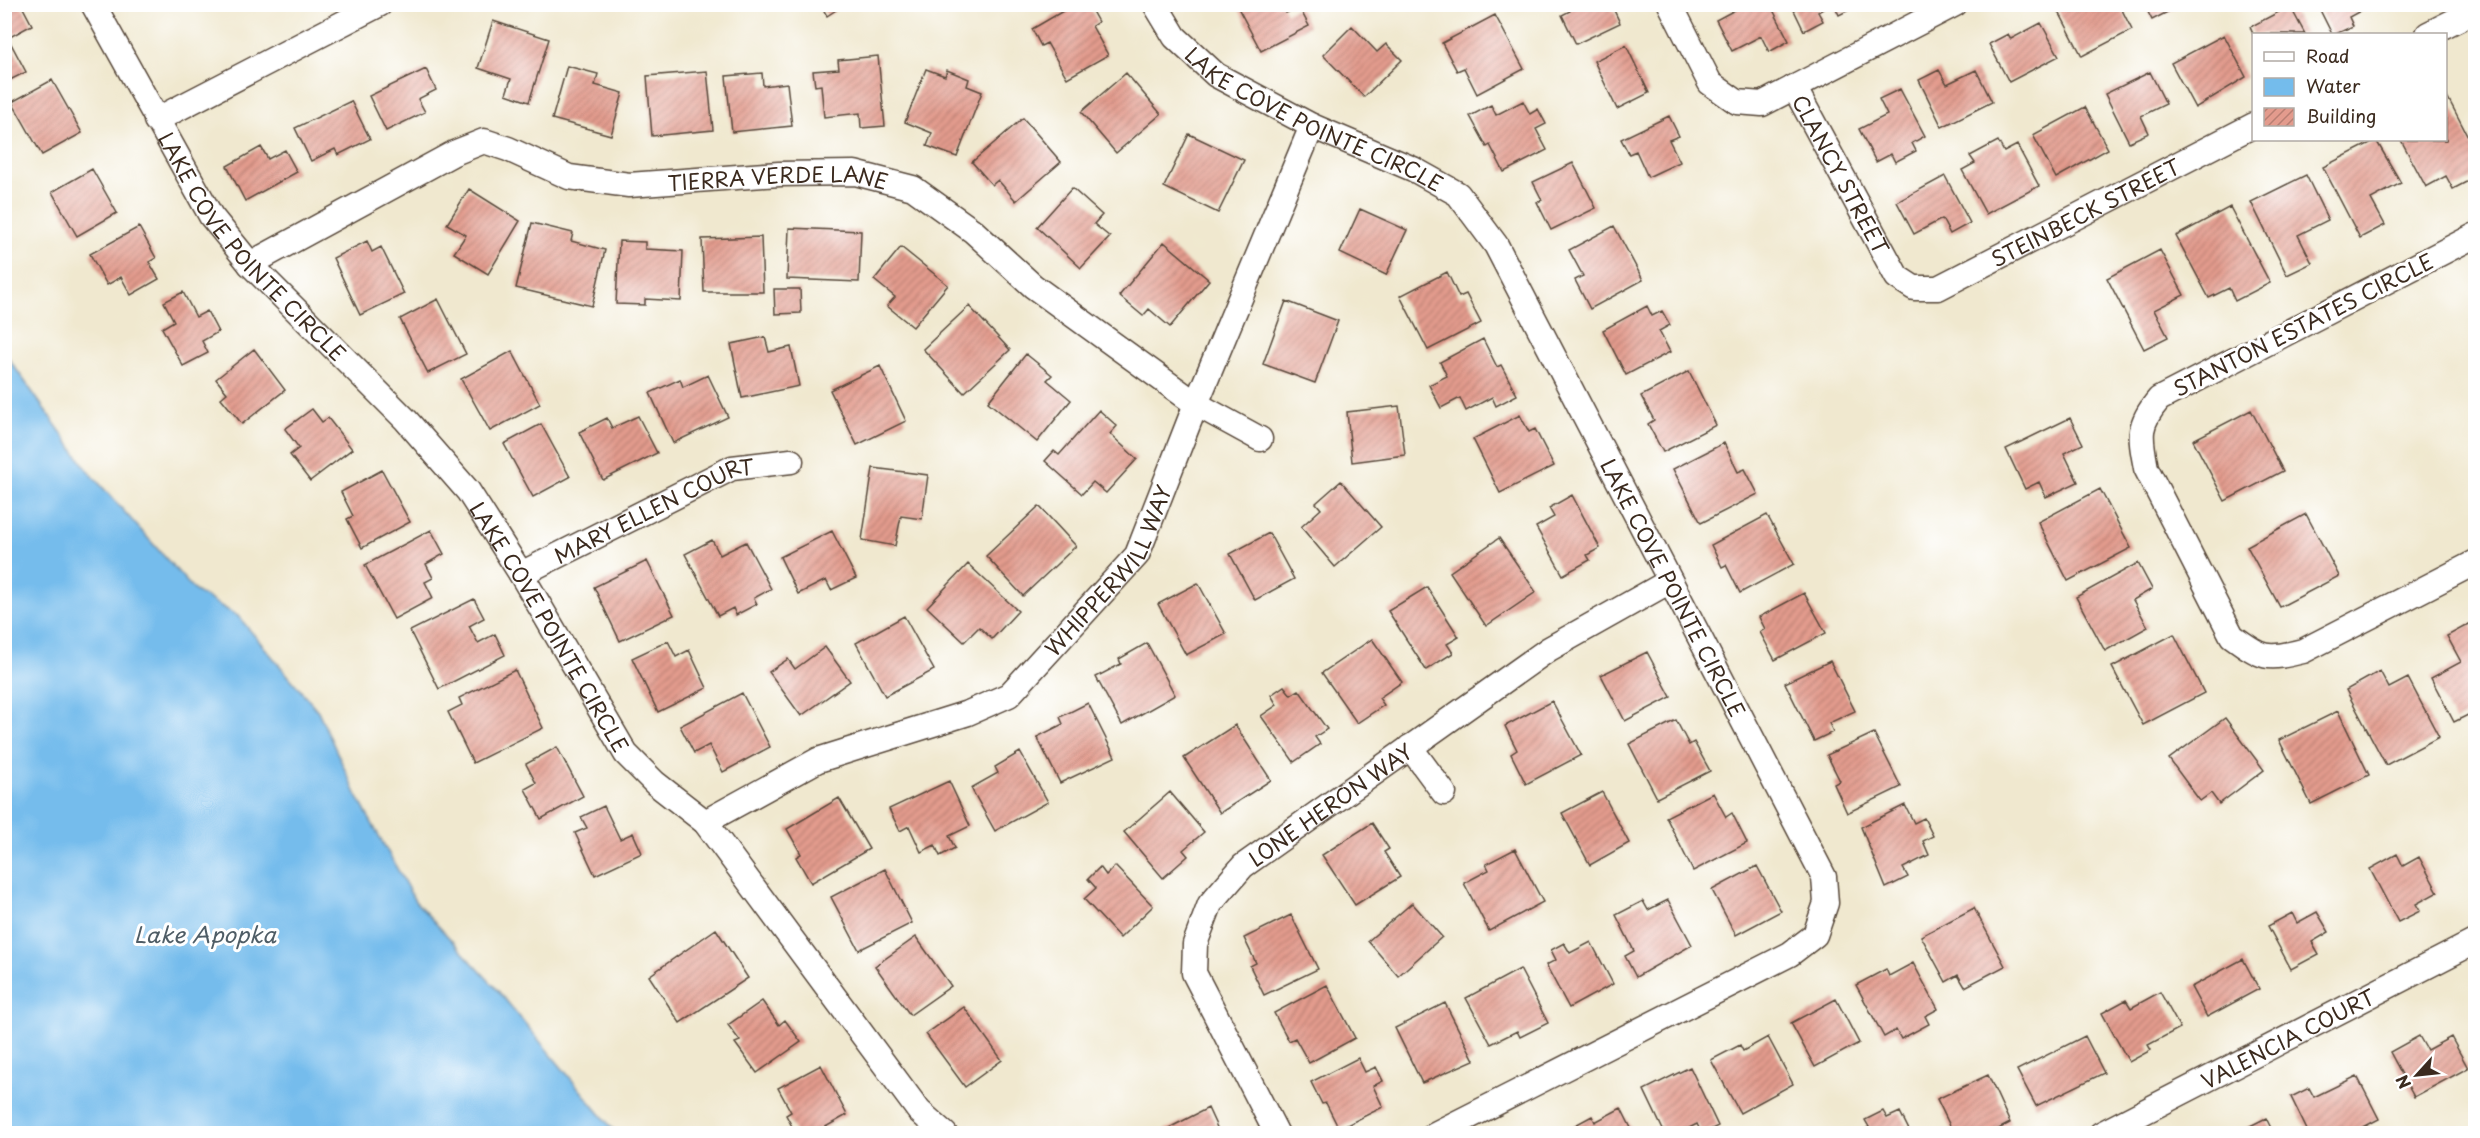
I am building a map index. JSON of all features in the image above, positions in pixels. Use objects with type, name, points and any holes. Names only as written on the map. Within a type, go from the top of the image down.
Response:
[{"type":"street","name":"LAKE COVE POINTE CIRCLE","points":[[93,4],[210,216],[250,264],[406,420],[468,491],[521,574],[626,754],[655,783],[705,822],[919,1111],[945,1134]]},
{"type":"street","points":[[156,120],[380,4]]},
{"type":"street","name":"LAKE COVE POINTE CIRCLE","points":[[1155,4],[1176,37],[1216,75],[1312,126],[1413,169],[1458,194],[1496,245],[1824,877],[1826,903],[1815,935],[1790,954],[1435,1134]]},
{"type":"street","name":"CLANCY STREET","points":[[1670,4],[1710,83],[1737,102],[1762,104],[1794,87],[1897,277],[1914,288]]},
{"type":"street","points":[[1794,87],[1955,4]]},
{"type":"street","points":[[2430,33],[2475,10]]},
{"type":"street","name":"WHIPPERWILL WAY","points":[[705,822],[818,760],[968,713],[1009,694],[1137,555],[1196,404],[1312,126]]},
{"type":"street","name":"STEINBECK STREET","points":[[1914,288],[1938,288],[2252,126]]},
{"type":"street","name":"TIERRA VERDE LANE","points":[[250,264],[454,153],[484,141],[508,149],[569,177],[629,185],[779,174],[855,173],[913,188],[973,231],[1033,286],[1196,404],[1260,439]]},
{"type":"street","name":"STANTON ESTATES CIRCLE","points":[[2475,235],[2159,399],[2145,416],[2141,441],[2146,468],[2232,636],[2255,652],[2275,658],[2304,651],[2475,562]]},
{"type":"street","name":"MARY ELLEN COURT","points":[[521,574],[732,468],[791,461]]},
{"type":"street","name":"LONE HERON WAY","points":[[1277,1134],[1194,974],[1195,944],[1210,904],[1243,866],[1549,649],[1671,581]]},
{"type":"street","points":[[1410,747],[1444,793]]},
{"type":"street","name":"VALENCIA COURT","points":[[2101,1134],[2475,941]]},
{"type":"water","name":"Lake Apopka","points":[[4,352],[89,472],[195,591],[238,616],[318,711],[357,796],[415,901],[494,986],[616,1133],[5,1133]]},
{"type":"building","points":[[12,4],[21,4],[32,25],[8,38],[26,72],[4,83],[4,8]]},
{"type":"building","points":[[820,4],[845,4],[827,16]]},
{"type":"building","points":[[1075,4],[1088,4],[1098,22],[1092,26],[1108,55],[1067,78],[1047,43],[1041,46],[1032,29]]},
{"type":"building","points":[[1236,4],[1282,4],[1286,13],[1299,7],[1309,26],[1261,51]]},
{"type":"building","points":[[1567,4],[1611,4],[1620,23],[1576,44],[1562,15],[1570,11]]},
{"type":"building","points":[[1746,4],[1770,4],[1789,41],[1769,52],[1761,36],[1732,51],[1716,20]]},
{"type":"building","points":[[1791,4],[1831,4],[1818,12],[1823,21],[1804,31]]},
{"type":"building","points":[[1834,4],[1861,4],[1839,15]]},
{"type":"building","points":[[2064,4],[2086,4],[2088,10],[2101,4],[2119,4],[2132,30],[2082,56],[2057,8]]},
{"type":"building","points":[[2144,4],[2183,4],[2152,20]]},
{"type":"building","points":[[2317,4],[2373,4],[2349,17],[2353,26],[2338,33],[2332,33]]},
{"type":"building","points":[[2290,6],[2304,33],[2253,33],[2250,27]]},
{"type":"building","points":[[1495,15],[1524,69],[1477,94],[1464,68],[1457,71],[1442,43]]},
{"type":"building","points":[[493,21],[549,39],[529,102],[506,94],[511,79],[478,68]]},
{"type":"building","points":[[2041,23],[2059,56],[2009,82],[1989,44],[2008,34],[2011,39]]},
{"type":"building","points":[[1352,26],[1377,52],[1386,44],[1402,60],[1364,97],[1323,55]]},
{"type":"building","points":[[2224,35],[2246,77],[2195,108],[2171,63]]},
{"type":"building","points":[[1626,45],[1649,93],[1617,109],[1594,61]]},
{"type":"building","points":[[878,56],[885,126],[861,128],[860,113],[824,117],[821,85],[815,86],[813,71],[839,69],[838,60]]},
{"type":"building","points":[[567,66],[598,74],[595,85],[623,93],[611,135],[552,119]]},
{"type":"building","points":[[426,69],[436,90],[418,99],[425,112],[386,131],[369,96]]},
{"type":"building","points":[[926,69],[945,76],[947,70],[969,79],[967,86],[982,92],[957,157],[927,146],[932,133],[905,122]]},
{"type":"building","points":[[1939,70],[1947,84],[1976,70],[1992,102],[1942,127],[1919,80]]},
{"type":"building","points":[[707,71],[713,130],[652,136],[647,76]]},
{"type":"building","points":[[2150,72],[2166,104],[2141,116],[2149,133],[2129,142],[2105,94]]},
{"type":"building","points":[[762,73],[763,86],[787,83],[792,126],[732,132],[726,76]]},
{"type":"building","points":[[1126,73],[1161,114],[1116,153],[1081,112]]},
{"type":"building","points":[[52,80],[82,133],[42,155],[12,102]]},
{"type":"building","points":[[1900,89],[1925,136],[1912,143],[1916,151],[1895,162],[1891,154],[1876,162],[1859,129],[1887,115],[1879,99]]},
{"type":"building","points":[[2447,96],[2476,152],[2476,177],[2453,189],[2446,176],[2426,187],[2402,141],[2447,141]]},
{"type":"building","points":[[351,101],[370,139],[338,155],[335,149],[311,161],[295,128]]},
{"type":"building","points":[[1523,101],[1530,114],[1538,109],[1546,124],[1536,129],[1547,150],[1504,172],[1490,145],[1487,147],[1470,116],[1491,105],[1496,115]]},
{"type":"building","points":[[2085,107],[2108,149],[2056,178],[2033,135]]},
{"type":"building","points":[[1669,116],[1679,136],[1669,140],[1680,162],[1648,177],[1636,151],[1629,154],[1621,139]]},
{"type":"building","points":[[1023,118],[1061,162],[1016,201],[998,180],[992,185],[972,162]]},
{"type":"building","points":[[1189,134],[1244,160],[1218,213],[1164,187]]},
{"type":"building","points":[[1998,141],[2004,152],[2017,145],[2039,186],[1986,214],[1962,170],[1975,163],[1970,156]]},
{"type":"building","points":[[2377,141],[2401,183],[2371,199],[2385,225],[2360,238],[2323,167]]},
{"type":"building","points":[[261,147],[268,159],[285,150],[297,172],[245,201],[227,166]]},
{"type":"building","points":[[1573,163],[1596,208],[1551,230],[1537,202],[1542,200],[1533,182]]},
{"type":"building","points":[[92,169],[117,213],[77,236],[52,192]]},
{"type":"building","points":[[2306,175],[2328,220],[2298,235],[2312,263],[2287,275],[2251,202]]},
{"type":"building","points":[[1945,176],[1970,223],[1950,234],[1942,219],[1914,234],[1897,202]]},
{"type":"building","points":[[1072,188],[1102,215],[1094,224],[1110,237],[1081,268],[1037,227]]},
{"type":"building","points":[[469,189],[520,221],[488,274],[454,253],[466,235],[447,224]]},
{"type":"building","points":[[2230,207],[2270,283],[2235,301],[2229,288],[2209,298],[2176,236]]},
{"type":"building","points":[[1360,209],[1407,230],[1386,275],[1340,253]]},
{"type":"building","points":[[532,223],[573,233],[571,241],[605,250],[592,306],[516,288]]},
{"type":"building","points":[[1614,226],[1643,280],[1590,309],[1575,280],[1583,276],[1569,250]]},
{"type":"building","points":[[139,227],[156,258],[149,262],[159,279],[131,295],[121,277],[107,285],[90,254]]},
{"type":"building","points":[[789,228],[861,231],[859,282],[787,279]]},
{"type":"building","points":[[761,237],[763,292],[704,292],[702,239]]},
{"type":"building","points":[[367,241],[372,252],[381,247],[404,294],[360,315],[333,258]]},
{"type":"building","points":[[619,241],[645,242],[645,249],[683,251],[681,301],[645,299],[645,305],[616,304]]},
{"type":"building","points":[[1164,242],[1209,280],[1170,327],[1149,309],[1143,316],[1119,296]]},
{"type":"building","points":[[901,247],[948,285],[913,327],[887,306],[895,297],[874,280]]},
{"type":"building","points":[[2160,250],[2184,295],[2154,310],[2168,337],[2144,349],[2107,278]]},
{"type":"building","points":[[1447,272],[1459,297],[1466,294],[1481,323],[1428,350],[1400,296]]},
{"type":"building","points":[[774,289],[800,289],[801,313],[775,314]]},
{"type":"building","points":[[183,292],[196,317],[207,311],[218,332],[202,341],[208,353],[183,366],[162,328],[174,321],[164,302]]},
{"type":"building","points":[[438,299],[466,354],[428,373],[400,319]]},
{"type":"building","points":[[1286,301],[1338,321],[1315,383],[1263,364]]},
{"type":"building","points":[[969,306],[1010,350],[964,393],[923,349]]},
{"type":"building","points":[[1647,306],[1652,316],[1662,311],[1670,325],[1659,331],[1670,352],[1626,375],[1603,330]]},
{"type":"building","points":[[765,337],[769,352],[791,347],[799,386],[742,398],[731,344]]},
{"type":"building","points":[[1483,339],[1497,367],[1501,365],[1517,395],[1496,406],[1492,397],[1466,411],[1460,398],[1441,408],[1429,385],[1447,376],[1440,362]]},
{"type":"building","points":[[254,349],[285,390],[242,424],[221,398],[227,393],[216,379]]},
{"type":"building","points":[[512,351],[540,404],[490,431],[461,379]]},
{"type":"building","points":[[1026,354],[1052,375],[1047,380],[1071,400],[1037,442],[988,402]]},
{"type":"building","points":[[880,366],[906,421],[857,445],[830,390]]},
{"type":"building","points":[[1689,371],[1716,425],[1663,452],[1648,424],[1654,420],[1641,396]]},
{"type":"building","points":[[708,375],[728,417],[673,443],[650,393],[680,379],[683,387]]},
{"type":"building","points":[[1399,406],[1405,455],[1352,462],[1347,412]]},
{"type":"building","points":[[312,409],[322,422],[328,418],[352,449],[310,481],[290,455],[299,448],[285,429]]},
{"type":"building","points":[[1099,410],[1117,426],[1110,434],[1137,459],[1106,493],[1093,482],[1082,494],[1045,461],[1054,451],[1059,455]]},
{"type":"building","points":[[2251,410],[2283,471],[2225,501],[2193,440]]},
{"type":"building","points":[[1520,415],[1529,432],[1535,429],[1554,466],[1500,493],[1473,439]]},
{"type":"building","points":[[638,416],[657,453],[603,480],[579,432],[607,418],[612,428]]},
{"type":"building","points":[[2070,418],[2083,444],[2064,453],[2078,482],[2046,497],[2039,482],[2025,489],[2006,449]]},
{"type":"building","points":[[541,424],[570,477],[533,497],[504,444]]},
{"type":"building","points":[[1724,443],[1738,472],[1745,469],[1758,494],[1701,523],[1673,469]]},
{"type":"building","points":[[873,468],[928,475],[922,519],[901,516],[895,546],[862,540]]},
{"type":"building","points":[[382,470],[410,522],[362,548],[347,519],[353,516],[341,492]]},
{"type":"building","points":[[1341,481],[1381,527],[1335,567],[1301,527],[1321,509],[1316,503]]},
{"type":"building","points":[[2100,489],[2131,548],[2068,581],[2038,522]]},
{"type":"building","points":[[1572,495],[1600,548],[1587,555],[1590,560],[1563,575],[1536,527],[1554,517],[1549,508]]},
{"type":"building","points":[[1039,506],[1076,546],[1023,596],[986,556]]},
{"type":"building","points":[[2306,514],[2339,576],[2280,607],[2247,546]]},
{"type":"building","points":[[1767,515],[1794,564],[1740,593],[1726,565],[1722,567],[1711,545]]},
{"type":"building","points":[[431,530],[444,554],[426,564],[433,578],[425,582],[433,598],[394,619],[365,565]]},
{"type":"building","points":[[832,531],[856,578],[831,590],[826,580],[798,594],[780,557]]},
{"type":"building","points":[[1269,533],[1294,579],[1255,600],[1230,554]]},
{"type":"building","points":[[1499,538],[1536,592],[1486,626],[1450,572]]},
{"type":"building","points":[[712,540],[720,555],[746,542],[771,589],[754,598],[757,604],[736,615],[733,608],[718,616],[685,554]]},
{"type":"building","points":[[647,561],[674,615],[620,641],[594,587]]},
{"type":"building","points":[[2138,563],[2152,589],[2133,600],[2148,627],[2105,651],[2076,597]]},
{"type":"building","points":[[968,564],[1018,611],[992,639],[979,627],[964,642],[927,607]]},
{"type":"building","points":[[1198,583],[1226,634],[1186,655],[1158,604]]},
{"type":"building","points":[[1427,587],[1459,637],[1447,644],[1453,653],[1426,670],[1388,611]]},
{"type":"building","points":[[1804,593],[1826,633],[1775,660],[1760,632],[1765,629],[1759,617]]},
{"type":"building","points":[[474,599],[484,618],[469,626],[478,643],[495,634],[505,655],[439,689],[410,631]]},
{"type":"building","points":[[904,616],[934,670],[885,696],[856,643]]},
{"type":"building","points":[[2471,623],[2476,631],[2476,711],[2454,722],[2431,678],[2461,662],[2447,636]]},
{"type":"building","points":[[2174,634],[2204,693],[2143,725],[2112,667]]},
{"type":"building","points":[[1372,639],[1402,682],[1379,698],[1384,705],[1357,723],[1322,673]]},
{"type":"building","points":[[668,641],[676,657],[689,650],[707,688],[658,712],[632,658]]},
{"type":"building","points":[[1147,643],[1175,695],[1122,725],[1096,677],[1121,664],[1119,659]]},
{"type":"building","points":[[825,647],[850,681],[801,716],[769,672],[788,659],[795,669]]},
{"type":"building","points":[[1647,652],[1671,697],[1625,721],[1601,675]]},
{"type":"building","points":[[1830,661],[1855,711],[1829,723],[1833,732],[1814,741],[1785,683]]},
{"type":"building","points":[[515,670],[543,728],[473,763],[448,712],[462,705],[459,698]]},
{"type":"building","points":[[2380,671],[2389,688],[2408,678],[2439,737],[2386,765],[2346,690]]},
{"type":"building","points":[[1284,686],[1291,695],[1299,690],[1327,729],[1315,737],[1320,744],[1294,762],[1261,716],[1277,705],[1271,695]]},
{"type":"building","points":[[742,693],[770,747],[723,772],[709,745],[694,753],[680,726]]},
{"type":"building","points":[[1552,701],[1581,755],[1526,784],[1511,754],[1517,750],[1505,726]]},
{"type":"building","points":[[1088,703],[1115,757],[1060,783],[1037,737],[1063,724],[1060,717]]},
{"type":"building","points":[[2338,711],[2369,775],[2311,804],[2279,740]]},
{"type":"building","points":[[2225,718],[2264,770],[2219,804],[2211,793],[2200,801],[2169,759]]},
{"type":"building","points":[[1676,720],[1689,745],[1694,742],[1710,771],[1657,798],[1629,744]]},
{"type":"building","points":[[1235,725],[1271,780],[1220,813],[1184,758]]},
{"type":"building","points":[[1874,733],[1901,787],[1847,813],[1834,784],[1840,781],[1827,755]]},
{"type":"building","points":[[557,747],[583,796],[541,819],[525,789],[536,783],[526,764]]},
{"type":"building","points":[[1020,752],[1048,802],[995,831],[971,788],[998,773],[995,767]]},
{"type":"building","points":[[949,781],[970,826],[949,836],[955,848],[940,856],[935,845],[921,852],[909,826],[900,831],[889,809]]},
{"type":"building","points":[[1170,792],[1204,832],[1183,850],[1188,856],[1163,878],[1124,832]]},
{"type":"building","points":[[1602,792],[1629,843],[1590,865],[1562,813]]},
{"type":"building","points":[[1713,793],[1726,817],[1732,813],[1747,843],[1693,871],[1666,817]]},
{"type":"building","points":[[839,798],[869,849],[811,883],[796,857],[801,854],[787,829]]},
{"type":"building","points":[[1905,805],[1914,823],[1924,818],[1933,836],[1923,841],[1929,855],[1903,868],[1908,877],[1886,888],[1861,827]]},
{"type":"building","points":[[604,806],[620,839],[633,833],[642,853],[595,875],[575,833],[587,828],[581,817]]},
{"type":"building","points":[[1372,823],[1389,849],[1384,852],[1400,877],[1355,905],[1322,855]]},
{"type":"building","points":[[1515,849],[1543,902],[1489,931],[1464,883],[1489,870],[1486,864]]},
{"type":"building","points":[[2397,854],[2403,866],[2419,857],[2438,892],[2416,904],[2420,911],[2398,922],[2370,869]]},
{"type":"building","points":[[1115,866],[1153,906],[1120,938],[1084,899],[1096,888],[1088,879],[1100,867],[1106,875]]},
{"type":"building","points":[[1757,866],[1781,911],[1736,935],[1712,890]]},
{"type":"building","points":[[885,869],[912,923],[859,950],[831,897]]},
{"type":"building","points":[[1668,900],[1692,945],[1636,977],[1625,956],[1634,951],[1616,915],[1643,901],[1648,910]]},
{"type":"building","points":[[1412,903],[1442,937],[1398,976],[1368,941]]},
{"type":"building","points":[[1974,908],[2005,966],[1965,987],[1958,975],[1946,982],[1921,936]]},
{"type":"building","points":[[2317,912],[2329,932],[2312,942],[2319,954],[2291,969],[2268,926],[2292,913],[2297,923]]},
{"type":"building","points":[[1291,915],[1318,969],[1264,995],[1250,966],[1256,963],[1244,938]]},
{"type":"building","points":[[716,929],[748,978],[680,1023],[649,976]]},
{"type":"building","points":[[916,937],[951,986],[910,1015],[875,966]]},
{"type":"building","points":[[1591,942],[1613,984],[1569,1008],[1546,965],[1556,960],[1551,950],[1564,943],[1570,953]]},
{"type":"building","points":[[2243,959],[2259,989],[2207,1017],[2191,987]]},
{"type":"building","points":[[1913,963],[1938,1009],[1925,1016],[1929,1024],[1901,1039],[1896,1030],[1884,1037],[1856,985],[1886,969],[1889,976]]},
{"type":"building","points":[[1520,969],[1548,1023],[1520,1037],[1517,1031],[1491,1044],[1466,998]]},
{"type":"building","points":[[1327,985],[1355,1038],[1309,1063],[1295,1038],[1289,1041],[1274,1013]]},
{"type":"building","points":[[2160,992],[2180,1028],[2148,1045],[2151,1050],[2129,1062],[2102,1013],[2126,1000],[2131,1008]]},
{"type":"building","points":[[1836,999],[1859,1043],[1815,1067],[1791,1023]]},
{"type":"building","points":[[762,1001],[779,1025],[785,1020],[801,1042],[757,1073],[735,1043],[740,1041],[728,1025]]},
{"type":"building","points":[[1445,1003],[1474,1060],[1422,1083],[1395,1028]]},
{"type":"building","points":[[964,1007],[1002,1060],[965,1087],[926,1034]]},
{"type":"building","points":[[2085,1036],[2104,1073],[2036,1106],[2017,1070]]},
{"type":"building","points":[[2419,1036],[2427,1050],[2451,1037],[2468,1068],[2414,1097],[2390,1052]]},
{"type":"building","points":[[1768,1037],[1793,1084],[1740,1113],[1711,1060],[1740,1045],[1743,1051]]},
{"type":"building","points":[[1358,1058],[1365,1072],[1376,1067],[1383,1081],[1373,1086],[1383,1107],[1339,1129],[1326,1103],[1322,1104],[1311,1082]]},
{"type":"building","points":[[821,1065],[847,1115],[813,1134],[796,1134],[786,1115],[791,1112],[778,1088]]},
{"type":"building","points":[[1690,1067],[1718,1126],[1702,1134],[1697,1124],[1677,1134],[1665,1134],[1644,1090]]},
{"type":"building","points":[[1988,1075],[2010,1123],[1989,1134],[1954,1134],[1937,1099]]},
{"type":"building","points":[[2357,1076],[2379,1119],[2350,1134],[2344,1134],[2342,1129],[2333,1134],[2309,1134],[2291,1097],[2309,1088],[2314,1097]]},
{"type":"building","points":[[1208,1108],[1220,1134],[1157,1134]]},
{"type":"building","points":[[1621,1108],[1634,1134],[1565,1134],[1564,1131],[1592,1116],[1595,1122]]},
{"type":"building","points":[[1883,1111],[1887,1118],[1900,1112],[1911,1134],[1856,1134],[1869,1127],[1865,1120]]},
{"type":"building","points":[[2266,1118],[2274,1134],[2234,1134]]}]
